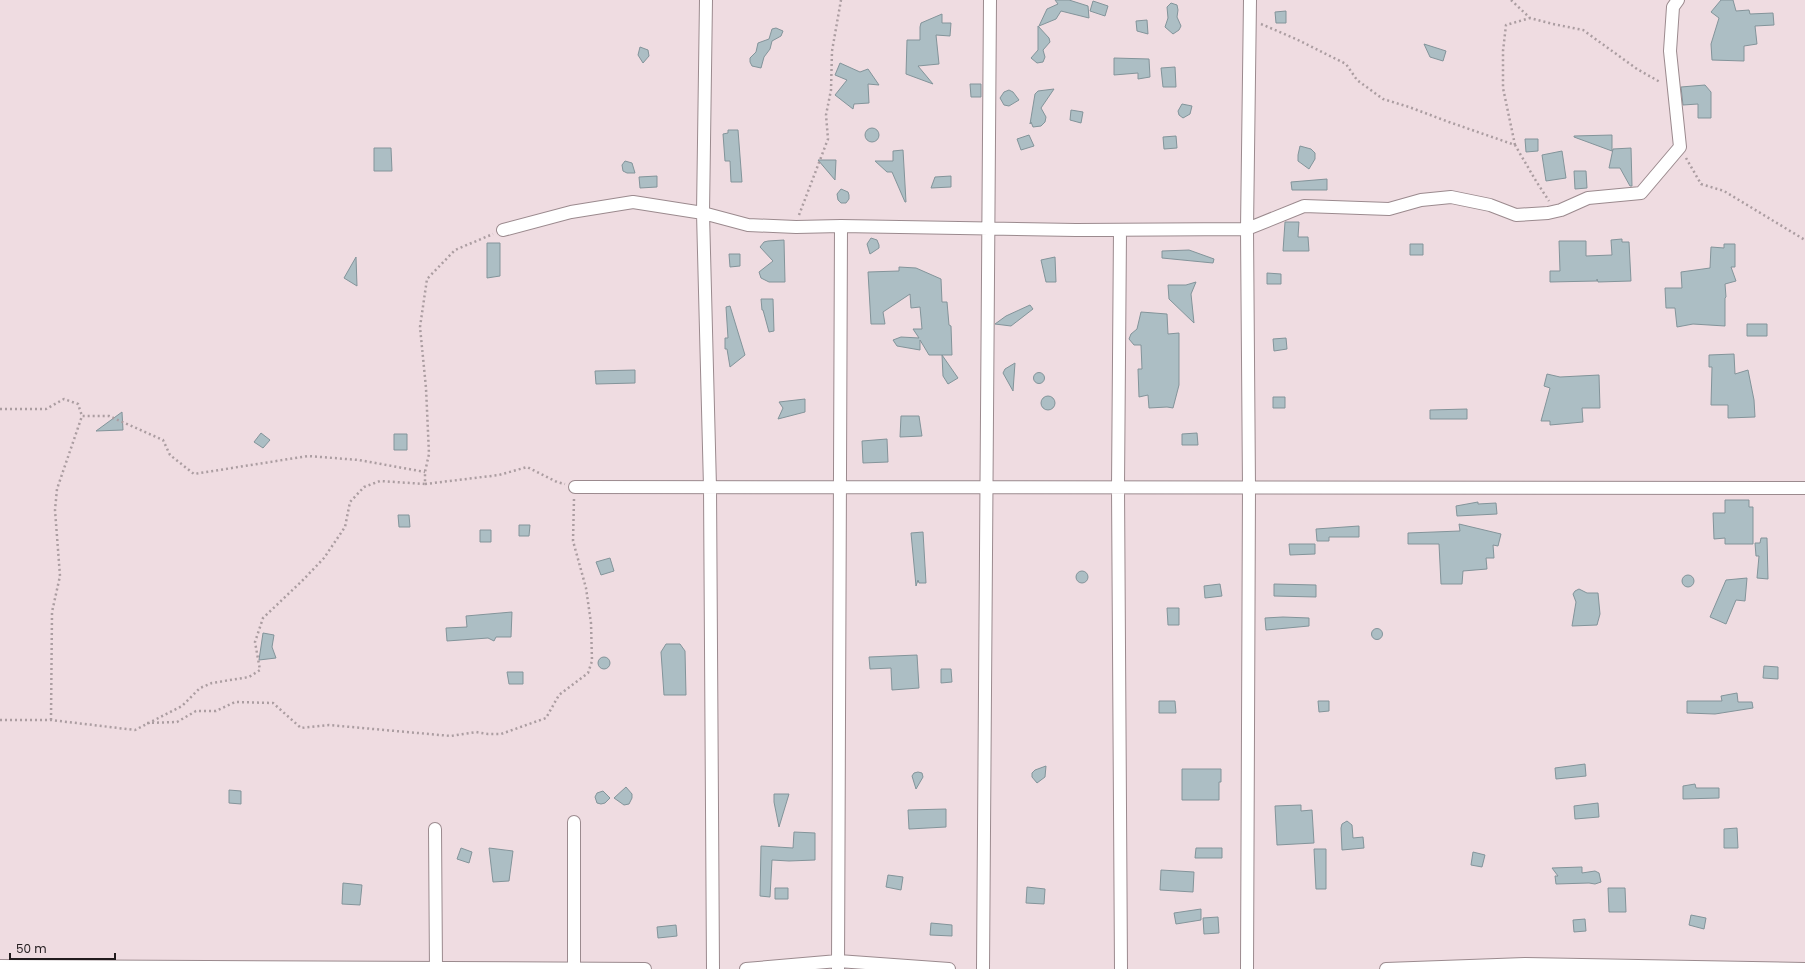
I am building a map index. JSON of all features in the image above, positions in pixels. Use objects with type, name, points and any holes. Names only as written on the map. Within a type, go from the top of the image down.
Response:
[{"type":"street","points":[[706,0],[703,213],[710,487],[713,969]]},
{"type":"street","points":[[982,969],[990,0]]},
{"type":"street","points":[[503,230],[571,212],[633,202],[703,213],[748,225],[796,227],[841,226],[1120,230],[1247,228],[1304,206],[1389,209],[1421,200],[1451,197],[1490,205],[1516,215],[1548,213],[1561,210],[1588,198],[1641,193],[1680,147],[1670,51],[1673,7],[1678,0]]},
{"type":"street","points":[[1247,969],[1249,487],[1247,228],[1250,2]]},
{"type":"street","points":[[838,965],[841,226]]},
{"type":"street","points":[[1120,230],[1118,487],[1121,969]]},
{"type":"street","points":[[575,487],[1805,488]]},
{"type":"street","points":[[574,822],[574,969]]},
{"type":"street","points":[[435,829],[436,968]]},
{"type":"street","points":[[1386,969],[1525,964],[1805,969]]},
{"type":"street","points":[[746,969],[838,965],[948,969]]},
{"type":"street","points":[[0,966],[645,969]]},
{"type":"path","points":[[796,227],[804,198],[828,139],[825,127],[826,115],[831,90],[832,51],[841,0]]},
{"type":"path","points":[[1511,0],[1530,18],[1582,30],[1637,69],[1674,89]]},
{"type":"path","points":[[1250,2],[1258,23],[1296,39],[1346,64],[1357,80],[1383,99],[1515,145]]},
{"type":"path","points":[[1530,18],[1506,25],[1503,39],[1503,88],[1515,145],[1546,196],[1561,210]]},
{"type":"path","points":[[1680,147],[1701,184],[1724,191],[1805,240]]},
{"type":"path","points":[[425,484],[425,472],[429,454],[426,388],[420,327],[428,279],[455,250],[503,230]]},
{"type":"path","points":[[0,410],[46,409],[64,399],[78,404],[82,416],[57,489],[56,523],[60,576],[52,612],[51,720]]},
{"type":"path","points":[[82,416],[109,416],[163,440],[170,455],[194,474],[308,456],[359,460],[425,472]]},
{"type":"path","points":[[0,720],[51,720],[135,730],[146,724],[182,706],[200,688],[212,684],[249,677],[260,670],[255,642],[263,618],[324,558],[345,527],[350,502],[364,487],[380,481],[425,484],[499,475],[527,467],[557,482],[575,487],[573,541],[586,588],[592,637],[592,661],[588,673],[559,695],[546,718],[501,734],[476,732],[451,736],[330,725],[301,728],[273,703],[235,702],[216,711],[196,711],[177,722],[146,724]]},
{"type":"building","points":[[1055,0],[1069,0],[1088,6],[1089,18],[1061,11],[1056,19],[1039,26],[1047,9],[1058,4]]},
{"type":"building","points":[[1721,0],[1733,0],[1736,11],[1749,10],[1750,14],[1773,13],[1774,25],[1755,26],[1757,44],[1744,46],[1744,61],[1712,60],[1711,44],[1719,18],[1711,12]]},
{"type":"building","points":[[1093,1],[1108,6],[1105,16],[1090,11]]},
{"type":"building","points":[[1171,3],[1177,5],[1177,17],[1181,26],[1179,30],[1173,34],[1165,27],[1168,18],[1167,7]]},
{"type":"building","points":[[1286,11],[1286,23],[1276,23],[1275,12]]},
{"type":"building","points":[[942,14],[942,23],[951,23],[950,36],[936,35],[939,64],[918,66],[933,84],[906,74],[907,40],[920,40],[921,23]]},
{"type":"building","points":[[1147,20],[1148,34],[1137,31],[1136,21]]},
{"type":"building","points":[[1038,26],[1049,38],[1050,42],[1043,50],[1045,57],[1043,62],[1037,63],[1031,58],[1038,50]]},
{"type":"building","points":[[776,28],[783,31],[781,36],[772,41],[770,49],[764,57],[761,68],[752,66],[750,58],[756,52],[758,43],[769,39],[772,29]]},
{"type":"building","points":[[1424,44],[1446,51],[1443,61],[1430,57]]},
{"type":"building","points":[[640,47],[648,50],[649,56],[643,63],[638,55]]},
{"type":"building","points":[[1114,58],[1149,59],[1150,77],[1138,79],[1138,73],[1114,75]]},
{"type":"building","points":[[840,63],[860,72],[868,69],[879,85],[868,84],[869,103],[854,104],[853,109],[835,95],[847,80],[835,75]]},
{"type":"building","points":[[1175,67],[1176,87],[1163,87],[1161,68]]},
{"type":"building","points":[[970,84],[981,84],[981,97],[971,97]]},
{"type":"building","points":[[1705,85],[1711,92],[1711,118],[1698,118],[1698,104],[1683,105],[1681,87]]},
{"type":"building","points":[[1054,89],[1041,108],[1046,117],[1045,122],[1041,126],[1033,127],[1031,122],[1030,124],[1035,94],[1038,91]]},
{"type":"building","points":[[1009,90],[1013,92],[1019,100],[1009,106],[1004,105],[1000,98],[1004,92]]},
{"type":"building","points":[[1182,104],[1192,106],[1190,114],[1183,118],[1179,115],[1178,111]]},
{"type":"building","points":[[1071,110],[1083,112],[1081,123],[1070,120]]},
{"type":"building","points":[[872,128],[877,130],[879,135],[877,140],[872,142],[867,140],[865,135],[867,130]]},
{"type":"building","points":[[728,130],[738,130],[742,182],[731,182],[730,161],[725,161],[723,134],[728,133]]},
{"type":"building","points":[[1029,135],[1034,146],[1021,150],[1017,139]]},
{"type":"building","points":[[1612,135],[1612,151],[1574,137],[1574,136]]},
{"type":"building","points":[[1176,136],[1177,148],[1164,149],[1163,137]]},
{"type":"building","points":[[1525,139],[1538,139],[1538,151],[1526,152]]},
{"type":"building","points":[[1300,146],[1311,149],[1315,153],[1315,159],[1309,169],[1298,161]]},
{"type":"building","points":[[374,148],[391,148],[392,171],[374,171]]},
{"type":"building","points":[[1631,148],[1632,186],[1630,186],[1620,168],[1609,168],[1613,149]]},
{"type":"building","points":[[903,150],[906,202],[892,172],[887,172],[875,161],[893,161],[893,151]]},
{"type":"building","points":[[1562,151],[1566,178],[1546,181],[1542,155]]},
{"type":"building","points":[[818,160],[836,160],[835,180]]},
{"type":"building","points":[[625,161],[632,163],[635,173],[627,173],[623,171],[622,165]]},
{"type":"building","points":[[1574,171],[1586,171],[1587,188],[1575,189]]},
{"type":"building","points":[[657,176],[657,187],[640,188],[639,177]]},
{"type":"building","points":[[951,176],[951,187],[931,188],[935,177]]},
{"type":"building","points":[[1327,179],[1327,190],[1292,190],[1291,182]]},
{"type":"building","points":[[841,189],[848,192],[849,199],[846,203],[841,203],[838,200],[837,194]]},
{"type":"building","points":[[1285,222],[1299,222],[1298,237],[1308,237],[1309,251],[1283,251]]},
{"type":"building","points":[[871,238],[877,240],[879,248],[870,254],[867,244]]},
{"type":"building","points":[[1622,239],[1622,242],[1629,242],[1631,281],[1598,282],[1597,279],[1597,281],[1550,282],[1550,271],[1560,271],[1559,241],[1586,241],[1586,256],[1612,255],[1611,240]]},
{"type":"building","points":[[784,240],[785,282],[769,282],[761,278],[759,272],[773,261],[760,247],[764,242]]},
{"type":"building","points":[[487,243],[500,243],[500,276],[487,278]]},
{"type":"building","points":[[1410,244],[1423,244],[1423,255],[1410,255]]},
{"type":"building","points":[[1724,244],[1735,244],[1735,267],[1731,267],[1736,281],[1725,284],[1725,326],[1693,324],[1677,327],[1675,308],[1666,308],[1665,288],[1682,288],[1681,272],[1710,268],[1711,247],[1724,248]]},
{"type":"building","points":[[1189,250],[1214,259],[1213,263],[1162,258],[1162,251]]},
{"type":"building","points":[[729,254],[740,254],[740,266],[730,267]]},
{"type":"building","points":[[356,257],[357,286],[344,278]]},
{"type":"building","points":[[1055,257],[1056,282],[1046,282],[1041,260]]},
{"type":"building","points":[[899,267],[916,268],[941,279],[942,302],[947,302],[949,325],[951,326],[952,355],[929,355],[920,340],[920,350],[897,346],[893,340],[901,337],[919,338],[913,329],[922,329],[920,307],[911,308],[910,294],[883,312],[885,324],[871,324],[868,272],[899,271]]},
{"type":"building","points":[[1267,273],[1281,274],[1281,284],[1267,284]]},
{"type":"building","points":[[1196,282],[1191,294],[1194,323],[1169,299],[1168,285],[1186,285]]},
{"type":"building","points":[[761,299],[773,299],[774,331],[769,332],[762,310]]},
{"type":"building","points":[[1030,305],[1033,309],[1011,326],[995,324],[1006,316]]},
{"type":"building","points":[[730,306],[745,355],[730,367],[727,349],[725,349],[725,338],[728,338],[726,307]]},
{"type":"building","points":[[1141,312],[1167,314],[1168,334],[1179,333],[1179,385],[1173,408],[1149,408],[1148,395],[1139,397],[1138,369],[1142,369],[1141,345],[1134,345],[1129,339],[1131,334],[1137,329]]},
{"type":"building","points":[[1747,324],[1767,324],[1767,336],[1747,336]]},
{"type":"building","points":[[1286,338],[1287,349],[1274,351],[1273,339]]},
{"type":"building","points":[[1734,354],[1735,374],[1748,370],[1754,400],[1755,417],[1728,418],[1728,405],[1711,405],[1712,367],[1709,367],[1709,355]]},
{"type":"building","points":[[942,355],[958,378],[948,384],[943,376]]},
{"type":"building","points":[[1015,363],[1013,391],[1003,373],[1005,369]]},
{"type":"building","points":[[635,370],[635,383],[596,384],[595,371]]},
{"type":"building","points":[[1039,372],[1043,374],[1045,378],[1043,382],[1039,384],[1035,382],[1033,378],[1035,374]]},
{"type":"building","points":[[1547,374],[1560,377],[1599,375],[1600,408],[1582,408],[1583,422],[1550,425],[1550,421],[1541,421],[1550,388],[1544,386]]},
{"type":"building","points":[[1048,396],[1053,398],[1055,403],[1053,408],[1048,410],[1043,408],[1041,403],[1043,398]]},
{"type":"building","points":[[1273,397],[1285,397],[1285,408],[1273,408]]},
{"type":"building","points":[[805,399],[805,412],[778,419],[783,408],[779,402]]},
{"type":"building","points":[[1467,409],[1467,419],[1430,419],[1430,410]]},
{"type":"building","points":[[122,412],[123,430],[96,431]]},
{"type":"building","points":[[901,416],[919,416],[922,436],[900,437]]},
{"type":"building","points":[[261,433],[270,440],[263,448],[254,442]]},
{"type":"building","points":[[1197,433],[1198,445],[1182,445],[1182,434]]},
{"type":"building","points":[[394,434],[407,434],[407,450],[394,450]]},
{"type":"building","points":[[887,439],[888,462],[863,463],[862,441]]},
{"type":"building","points":[[1725,500],[1749,500],[1749,507],[1753,507],[1753,544],[1725,544],[1725,538],[1714,539],[1713,513],[1725,513]]},
{"type":"building","points":[[1478,502],[1478,504],[1496,503],[1497,514],[1457,516],[1456,506]]},
{"type":"building","points":[[398,515],[409,515],[410,527],[399,527]]},
{"type":"building","points":[[1459,524],[1501,534],[1498,546],[1493,545],[1494,558],[1486,558],[1487,569],[1463,571],[1462,584],[1441,584],[1439,544],[1408,544],[1408,533],[1460,531]]},
{"type":"building","points":[[519,525],[530,525],[529,536],[519,536]]},
{"type":"building","points":[[1359,526],[1359,537],[1329,537],[1329,541],[1317,541],[1316,529]]},
{"type":"building","points":[[480,530],[491,530],[491,542],[480,542]]},
{"type":"building","points":[[923,532],[926,583],[919,583],[918,580],[916,586],[911,533]]},
{"type":"building","points":[[1761,538],[1767,538],[1768,579],[1757,578],[1759,556],[1756,556],[1755,543],[1760,543]]},
{"type":"building","points":[[1289,544],[1315,544],[1315,554],[1290,555]]},
{"type":"building","points":[[610,558],[614,571],[601,575],[596,562]]},
{"type":"building","points":[[1082,571],[1086,573],[1088,577],[1086,581],[1082,583],[1078,581],[1076,577],[1078,573]]},
{"type":"building","points":[[1688,575],[1692,577],[1694,581],[1692,585],[1688,587],[1684,585],[1682,581],[1684,577]]},
{"type":"building","points":[[1747,578],[1745,601],[1736,600],[1726,624],[1710,617],[1726,580]]},
{"type":"building","points":[[1220,584],[1222,596],[1205,598],[1204,586]]},
{"type":"building","points":[[1274,584],[1316,585],[1316,597],[1274,596]]},
{"type":"building","points":[[1579,589],[1587,593],[1598,593],[1600,614],[1597,625],[1572,626],[1576,602],[1573,594]]},
{"type":"building","points":[[1167,608],[1179,608],[1179,625],[1168,625]]},
{"type":"building","points":[[512,612],[511,637],[496,637],[494,641],[488,638],[447,641],[446,628],[467,627],[466,616]]},
{"type":"building","points":[[1265,618],[1309,618],[1309,626],[1266,630]]},
{"type":"building","points":[[1377,628],[1381,630],[1383,634],[1381,638],[1377,640],[1373,638],[1371,634],[1373,630]]},
{"type":"building","points":[[263,633],[274,635],[272,647],[276,658],[259,660]]},
{"type":"building","points":[[666,644],[680,644],[685,651],[686,695],[664,695],[661,652]]},
{"type":"building","points":[[917,655],[919,688],[892,690],[891,668],[870,669],[869,657]]},
{"type":"building","points":[[604,657],[608,659],[610,663],[608,667],[604,669],[600,667],[598,663],[600,659]]},
{"type":"building","points":[[1764,666],[1778,667],[1778,679],[1763,678]]},
{"type":"building","points":[[941,669],[951,669],[952,682],[941,683]]},
{"type":"building","points":[[507,672],[523,672],[523,684],[509,684]]},
{"type":"building","points":[[1737,693],[1738,702],[1752,702],[1753,708],[1715,714],[1687,713],[1687,701],[1722,701],[1721,696]]},
{"type":"building","points":[[1159,701],[1175,701],[1176,713],[1159,713]]},
{"type":"building","points":[[1318,701],[1329,701],[1329,711],[1319,712]]},
{"type":"building","points":[[1585,764],[1586,776],[1556,779],[1555,768]]},
{"type":"building","points":[[1046,766],[1045,777],[1037,783],[1032,777],[1032,773],[1035,770]]},
{"type":"building","points":[[1182,769],[1221,769],[1219,800],[1182,800]]},
{"type":"building","points":[[914,773],[922,773],[923,777],[916,789],[912,776]]},
{"type":"building","points":[[1695,784],[1696,788],[1719,788],[1719,798],[1683,799],[1683,786]]},
{"type":"building","points":[[626,787],[632,794],[632,798],[629,804],[624,805],[614,798]]},
{"type":"building","points":[[229,790],[241,791],[241,804],[229,803]]},
{"type":"building","points":[[603,791],[610,798],[605,803],[597,803],[595,797],[597,793]]},
{"type":"building","points":[[774,794],[789,794],[779,827],[774,802]]},
{"type":"building","points":[[1598,803],[1599,817],[1575,819],[1574,806]]},
{"type":"building","points":[[1301,805],[1301,811],[1312,810],[1314,843],[1277,845],[1275,806]]},
{"type":"building","points":[[946,809],[946,827],[909,829],[908,810]]},
{"type":"building","points":[[1347,821],[1352,825],[1353,838],[1363,837],[1364,848],[1342,850],[1341,828],[1342,824]]},
{"type":"building","points":[[1737,828],[1738,848],[1724,848],[1724,829]]},
{"type":"building","points":[[794,832],[815,833],[815,860],[772,860],[770,897],[760,896],[761,846],[793,848]]},
{"type":"building","points":[[461,848],[472,852],[469,863],[457,859]]},
{"type":"building","points":[[489,848],[513,851],[509,881],[493,882]]},
{"type":"building","points":[[1196,848],[1222,848],[1222,858],[1195,858]]},
{"type":"building","points":[[1314,849],[1326,849],[1326,889],[1316,889]]},
{"type":"building","points":[[1473,852],[1485,855],[1482,867],[1471,865]]},
{"type":"building","points":[[1582,867],[1582,873],[1595,871],[1599,873],[1601,882],[1595,884],[1556,884],[1555,876],[1558,876],[1552,868]]},
{"type":"building","points":[[1161,870],[1194,872],[1193,892],[1160,890]]},
{"type":"building","points":[[888,875],[903,877],[901,890],[886,887]]},
{"type":"building","points":[[343,883],[362,885],[360,905],[342,904]]},
{"type":"building","points":[[1027,887],[1045,889],[1044,904],[1026,903]]},
{"type":"building","points":[[775,888],[788,888],[788,899],[775,899]]},
{"type":"building","points":[[1608,888],[1625,888],[1626,912],[1609,912]]},
{"type":"building","points":[[1201,909],[1201,920],[1176,924],[1174,913]]},
{"type":"building","points":[[1691,915],[1706,918],[1704,929],[1689,925]]},
{"type":"building","points":[[1218,917],[1219,933],[1204,934],[1203,918]]},
{"type":"building","points":[[1585,919],[1586,931],[1574,932],[1573,920]]},
{"type":"building","points":[[931,923],[952,925],[952,936],[930,935]]},
{"type":"building","points":[[676,925],[677,936],[658,938],[657,927]]}]
